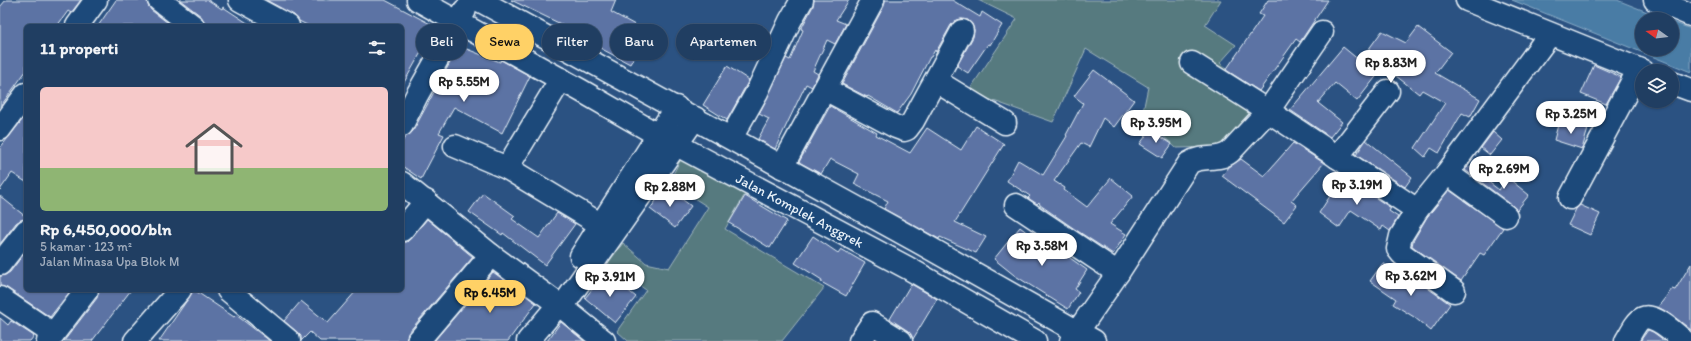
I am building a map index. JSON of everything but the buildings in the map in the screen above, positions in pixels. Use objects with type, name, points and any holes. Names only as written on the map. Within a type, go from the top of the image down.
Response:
[{"type":"street","points":[[78,24],[96,0]]},
{"type":"street","points":[[159,0],[190,24]]},
{"type":"street","points":[[240,0],[284,24]]},
{"type":"street","name":"Jalan Komplek Anggrek","points":[[418,0],[667,140],[908,268],[1035,341]]},
{"type":"street","points":[[404,116],[410,91],[458,22],[471,0]]},
{"type":"street","name":"Jalan Komplek Anggrek","points":[[479,0],[919,242],[1081,338]]},
{"type":"street","points":[[731,138],[757,92],[790,21],[802,0]]},
{"type":"street","points":[[782,167],[873,0]]},
{"type":"street","points":[[1467,0],[1635,68]]},
{"type":"street","points":[[1655,0],[1687,9]]},
{"type":"street","points":[[825,89],[896,127],[904,130],[907,129],[936,81],[962,31]]},
{"type":"street","points":[[1081,338],[1118,273],[1189,163],[1200,158],[1224,157],[1268,111],[1322,32]]},
{"type":"street","points":[[1454,290],[1402,254],[1398,249],[1401,236],[1417,210],[1448,173],[1550,34]]},
{"type":"street","points":[[1192,63],[1268,111],[1417,210]]},
{"type":"street","points":[[507,168],[561,80]]},
{"type":"street","points":[[936,81],[1005,123]]},
{"type":"street","points":[[1570,198],[1635,81]]},
{"type":"street","points":[[1679,86],[1691,90]]},
{"type":"street","points":[[1337,157],[1388,91]]},
{"type":"street","points":[[0,128],[24,97]]},
{"type":"street","points":[[528,341],[556,306],[685,113]]},
{"type":"street","points":[[455,146],[507,168],[608,228]]},
{"type":"street","points":[[1448,173],[1506,216]]},
{"type":"street","points":[[404,184],[556,306],[604,341]]},
{"type":"street","points":[[404,228],[426,201]]},
{"type":"street","points":[[1016,205],[1118,273]]},
{"type":"street","points":[[0,264],[24,234]]},
{"type":"street","points":[[418,341],[491,255]]},
{"type":"street","points":[[0,298],[51,338],[86,292]]},
{"type":"street","points":[[135,341],[178,292]]},
{"type":"street","points":[[230,292],[289,341]]},
{"type":"street","points":[[1626,341],[1643,318],[1650,317],[1660,321],[1684,341]]},
{"type":"street","points":[[860,341],[872,323],[901,341]]},
{"type":"green space","points":[[978,0],[1221,0],[1205,25],[1236,45],[1220,63],[1266,97],[1223,147],[1176,148],[1142,116],[1148,87],[1086,49],[1053,122],[968,92],[1017,19]]},
{"type":"green space","points":[[682,157],[748,189],[725,229],[824,288],[782,341],[628,341],[617,331],[646,290],[608,263],[623,243],[646,263],[669,268],[708,207],[669,182]]},
{"type":"water","points":[[1512,0],[1617,0],[1647,12],[1635,12],[1635,49]]},
{"type":"water","points":[[1679,25],[1691,29],[1691,72],[1679,67],[1679,64],[1671,64],[1651,56],[1679,56]]}]
